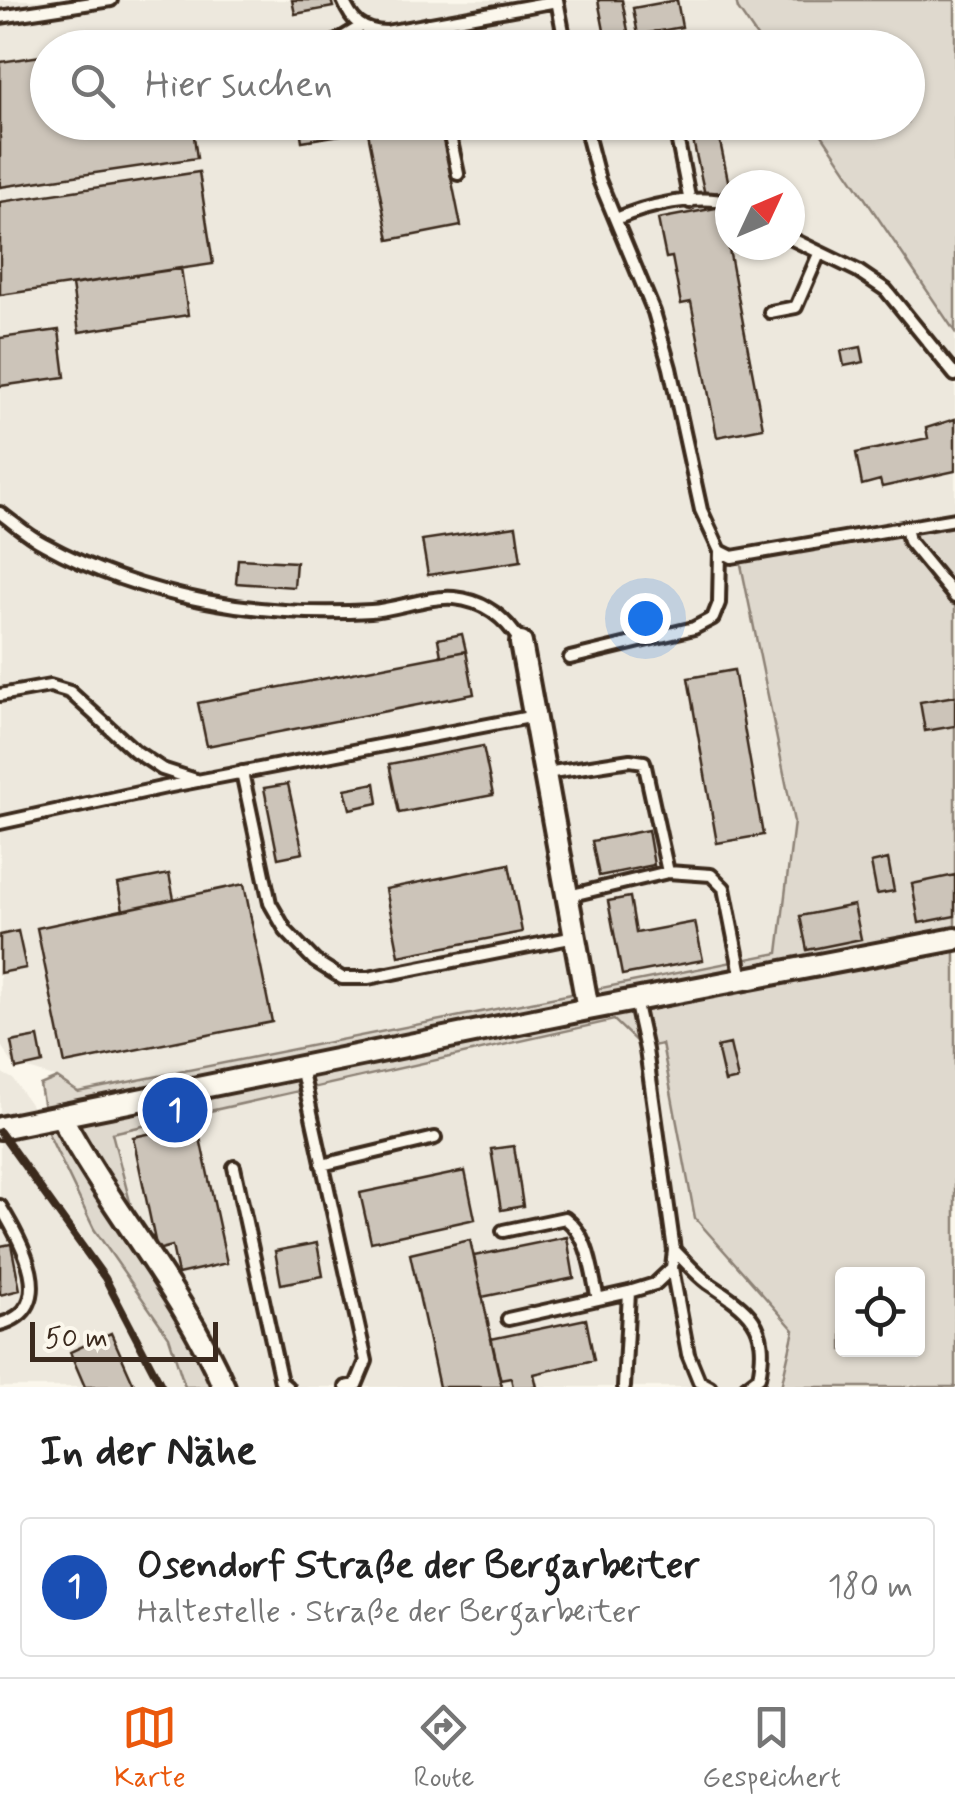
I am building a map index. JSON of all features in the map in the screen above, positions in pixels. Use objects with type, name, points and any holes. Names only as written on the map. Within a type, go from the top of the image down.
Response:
[{"type":"street","points":[[522,643],[588,1009]]},
{"type":"street","points":[[0,1128],[635,999],[955,939]]},
{"type":"street","points":[[62,1118],[212,1357],[224,1387]]},
{"type":"lane","points":[[0,16],[111,0]]},
{"type":"lane","points":[[344,0],[360,26],[367,30]]},
{"type":"lane","points":[[396,30],[557,0],[563,30]]},
{"type":"lane","points":[[428,24],[429,30]]},
{"type":"lane","points":[[354,30],[360,26]]},
{"type":"lane","points":[[451,140],[458,174]]},
{"type":"lane","points":[[570,658],[694,628],[714,618],[719,602],[720,551],[700,510],[670,368],[654,312],[599,180],[589,140]]},
{"type":"lane","points":[[678,140],[690,202]]},
{"type":"lane","points":[[616,219],[639,209],[715,201]]},
{"type":"lane","points":[[805,246],[858,271],[886,290],[955,374]]},
{"type":"lane","points":[[770,312],[796,306],[820,254]]},
{"type":"lane","points":[[0,513],[42,543],[122,580],[209,604],[372,611],[453,598],[486,607],[508,621],[522,643]]},
{"type":"lane","points":[[720,551],[732,557],[955,519]]},
{"type":"lane","points":[[906,528],[910,541],[955,597]]},
{"type":"lane","points":[[0,695],[50,686],[70,692],[135,751],[162,769],[197,781]]},
{"type":"lane","points":[[0,823],[536,716]]},
{"type":"lane","points":[[546,773],[630,760],[644,762],[648,766],[668,872]]},
{"type":"lane","points":[[242,772],[270,903],[295,941],[314,960],[342,978],[368,978],[576,937]]},
{"type":"lane","points":[[568,896],[668,872],[712,875],[724,888],[742,979]]},
{"type":"lane","points":[[635,999],[646,1050],[674,1250],[672,1268],[688,1354],[700,1382],[710,1387]]},
{"type":"lane","points":[[301,1067],[366,1361],[356,1385],[346,1387]]},
{"type":"lane","points":[[322,1165],[436,1138]]},
{"type":"lane","points":[[234,1166],[282,1382],[287,1387]]},
{"type":"lane","points":[[0,1206],[21,1242],[33,1291],[28,1308],[16,1320],[0,1324]]},
{"type":"lane","points":[[503,1230],[565,1218],[576,1226],[586,1246],[598,1299]]},
{"type":"lane","points":[[674,1250],[705,1281],[734,1298],[752,1316],[762,1335],[759,1377],[746,1387]]},
{"type":"lane","points":[[508,1320],[655,1284],[672,1268]]},
{"type":"lane","points":[[624,1387],[629,1292]]},
{"type":"shaded area","points":[[0,0],[736,0],[752,30],[30,30],[30,140],[825,140],[955,332],[955,512],[738,550],[794,822],[778,953],[77,1092],[57,1078],[13,1064],[0,1044]]},
{"type":"shaded area","points":[[736,0],[955,0],[955,332],[825,140],[925,140],[925,30],[752,30]]},
{"type":"shaded area","points":[[955,512],[955,1387],[781,1387],[794,1330],[695,1218],[662,1044],[643,1048],[614,1020],[112,1133],[135,1221],[237,1387],[185,1387],[169,1337],[94,1229],[48,1133],[40,1085],[57,1078],[78,1092],[778,953],[794,822],[738,550]]},
{"type":"shaded area","points":[[614,1019],[643,1048],[662,1044],[695,1218],[794,1330],[781,1387],[237,1387],[135,1221],[111,1133]]},
{"type":"shaded area","points":[[0,1072],[13,1079],[150,1284],[200,1387],[0,1387]]},
{"type":"building","points":[[292,0],[331,0],[333,7],[295,14]]},
{"type":"building","points":[[598,0],[622,0],[628,30],[604,30]]},
{"type":"building","points":[[677,0],[682,27],[637,30],[633,8]]},
{"type":"building","points":[[30,58],[30,140],[194,140],[197,158],[0,187],[0,62]]},
{"type":"building","points":[[370,140],[444,140],[461,226],[389,240]]},
{"type":"building","points":[[693,140],[720,140],[726,170],[715,170],[715,193],[705,195]]},
{"type":"building","points":[[199,172],[213,264],[0,295],[0,202]]},
{"type":"building","points":[[715,208],[715,260],[731,260],[763,428],[717,437],[691,302],[681,304],[672,257],[666,258],[658,219]]},
{"type":"building","points":[[181,268],[188,315],[79,332],[72,285]]},
{"type":"building","points":[[59,330],[65,377],[0,386],[0,338]]},
{"type":"building","points":[[861,347],[864,362],[844,366],[841,351]]},
{"type":"building","points":[[955,419],[955,471],[882,487],[880,480],[862,485],[856,453],[928,438],[926,428]]},
{"type":"building","points":[[516,526],[521,561],[428,575],[422,540]]},
{"type":"building","points":[[238,559],[296,562],[294,587],[236,583]]},
{"type":"building","points":[[462,634],[466,651],[441,656],[438,639]]},
{"type":"building","points":[[466,651],[474,694],[207,746],[198,703]]},
{"type":"building","points":[[734,670],[763,835],[717,843],[688,678]]},
{"type":"building","points":[[955,696],[955,726],[925,731],[920,702]]},
{"type":"building","points":[[483,746],[493,795],[399,813],[389,764]]},
{"type":"building","points":[[375,783],[378,803],[350,809],[345,789]]},
{"type":"building","points":[[288,784],[303,853],[278,858],[264,788]]},
{"type":"building","points":[[648,830],[654,865],[599,876],[592,841]]},
{"type":"building","points":[[888,859],[894,891],[877,894],[871,863]]},
{"type":"building","points":[[509,864],[522,932],[399,956],[386,889]]},
{"type":"building","points":[[169,874],[174,899],[123,910],[118,884]]},
{"type":"building","points":[[955,875],[955,916],[919,923],[912,884]]},
{"type":"building","points":[[244,884],[272,1022],[65,1064],[37,928]]},
{"type":"building","points":[[630,897],[636,933],[695,922],[703,960],[622,975],[608,901]]},
{"type":"building","points":[[854,905],[861,939],[807,950],[800,916]]},
{"type":"building","points":[[18,931],[26,968],[0,973],[0,935]]},
{"type":"building","points":[[38,1037],[43,1063],[16,1069],[11,1042]]},
{"type":"building","points":[[730,1044],[738,1079],[725,1082],[717,1047]]},
{"type":"building","points":[[197,1124],[227,1263],[178,1274],[172,1246],[157,1250],[133,1137]]},
{"type":"building","points":[[514,1146],[523,1206],[501,1210],[491,1149]]},
{"type":"building","points":[[465,1171],[475,1219],[371,1242],[360,1193]]},
{"type":"building","points":[[567,1237],[574,1278],[482,1297],[474,1256]]},
{"type":"building","points":[[470,1240],[502,1387],[439,1387],[410,1254]]},
{"type":"building","points":[[317,1243],[323,1276],[281,1284],[275,1251]]},
{"type":"building","points":[[11,1244],[20,1290],[0,1295],[0,1246]]},
{"type":"building","points":[[586,1319],[594,1360],[534,1374],[537,1387],[513,1387],[511,1378],[500,1380],[491,1339]]},
{"type":"building","points":[[111,1333],[135,1387],[85,1387],[70,1352]]},
{"type":"railway","points":[[0,1132],[105,1278],[162,1387]]},
{"type":"place","name":"Osendorf Straße der Bergarbeiter","points":[[175,1110]]}]
